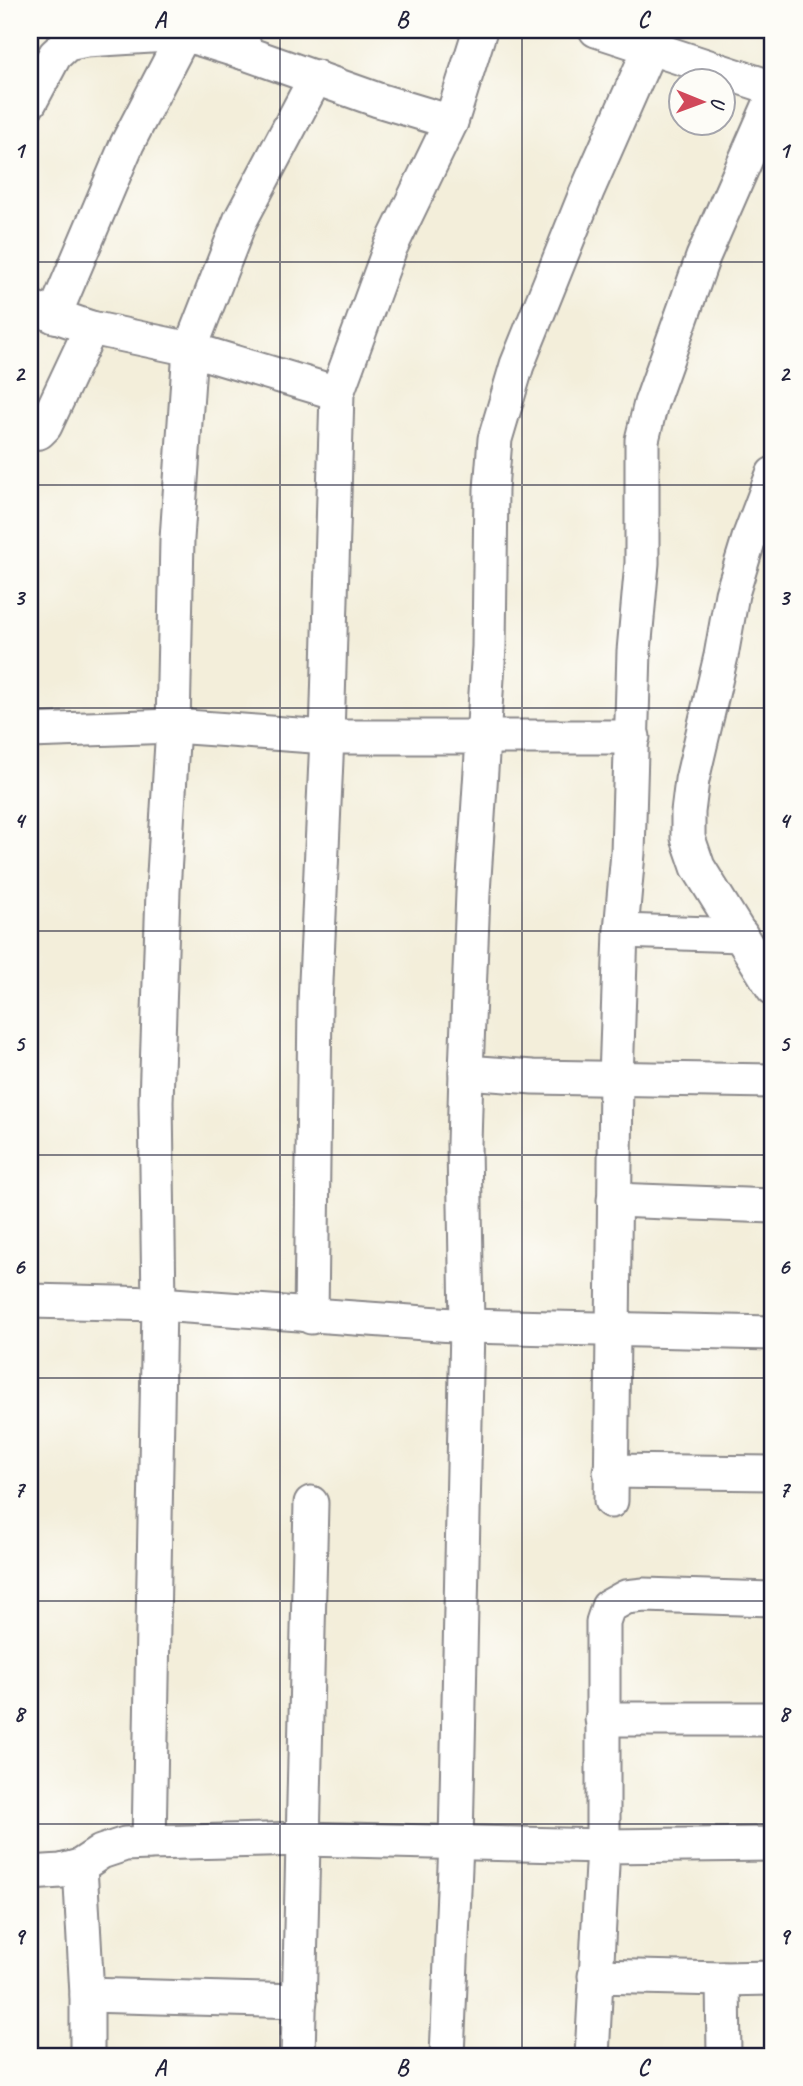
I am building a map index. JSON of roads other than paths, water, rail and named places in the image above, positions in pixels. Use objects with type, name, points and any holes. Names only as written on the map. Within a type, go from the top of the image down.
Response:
[{"type":"street","points":[[311,1317],[315,1004],[327,737],[337,393],[390,248],[451,121],[480,30]]},
{"type":"street","points":[[596,30],[654,38],[773,88]]},
{"type":"street","points":[[30,102],[55,55],[67,44],[86,40],[184,34],[243,41],[316,77],[378,100],[451,121]]},
{"type":"street","points":[[184,34],[42,311],[91,328],[190,349],[337,393]]},
{"type":"street","points":[[447,2056],[456,1843],[467,1326],[464,1144],[466,1072],[472,893],[489,647],[491,489],[495,439],[517,365],[587,191],[654,38]]},
{"type":"street","points":[[149,1843],[159,1304],[156,1102],[163,891],[173,726],[177,538],[190,349],[240,221],[316,77]]},
{"type":"street","points":[[773,97],[703,257],[651,403],[642,440],[642,563],[634,651],[633,737],[628,853],[621,931],[616,1079],[611,1486],[773,1472]]},
{"type":"street","points":[[30,433],[39,432],[45,426],[91,328]]},
{"type":"street","points":[[773,474],[732,594],[692,780],[688,812],[688,838],[698,867],[773,988]]},
{"type":"street","points":[[30,731],[173,726],[327,737],[633,737]]},
{"type":"street","points":[[621,931],[741,935]]},
{"type":"street","points":[[466,1072],[533,1077],[773,1081]]},
{"type":"street","points":[[614,1200],[773,1206]]},
{"type":"street","points":[[30,1301],[159,1304],[311,1317],[467,1326],[773,1333]]},
{"type":"street","points":[[298,2056],[312,1503]]},
{"type":"street","points":[[592,2056],[603,1846],[603,1622],[608,1607],[626,1597],[644,1595],[773,1599]]},
{"type":"street","points":[[602,1719],[773,1719]]},
{"type":"street","points":[[30,1873],[61,1871],[80,1866],[101,1852],[125,1844],[149,1843],[303,1839],[603,1846],[773,1844]]},
{"type":"street","points":[[80,1866],[88,2056]]},
{"type":"street","points":[[596,1976],[773,1978]]},
{"type":"street","points":[[723,1979],[724,2056]]},
{"type":"street","points":[[87,1994],[300,2001]]}]
